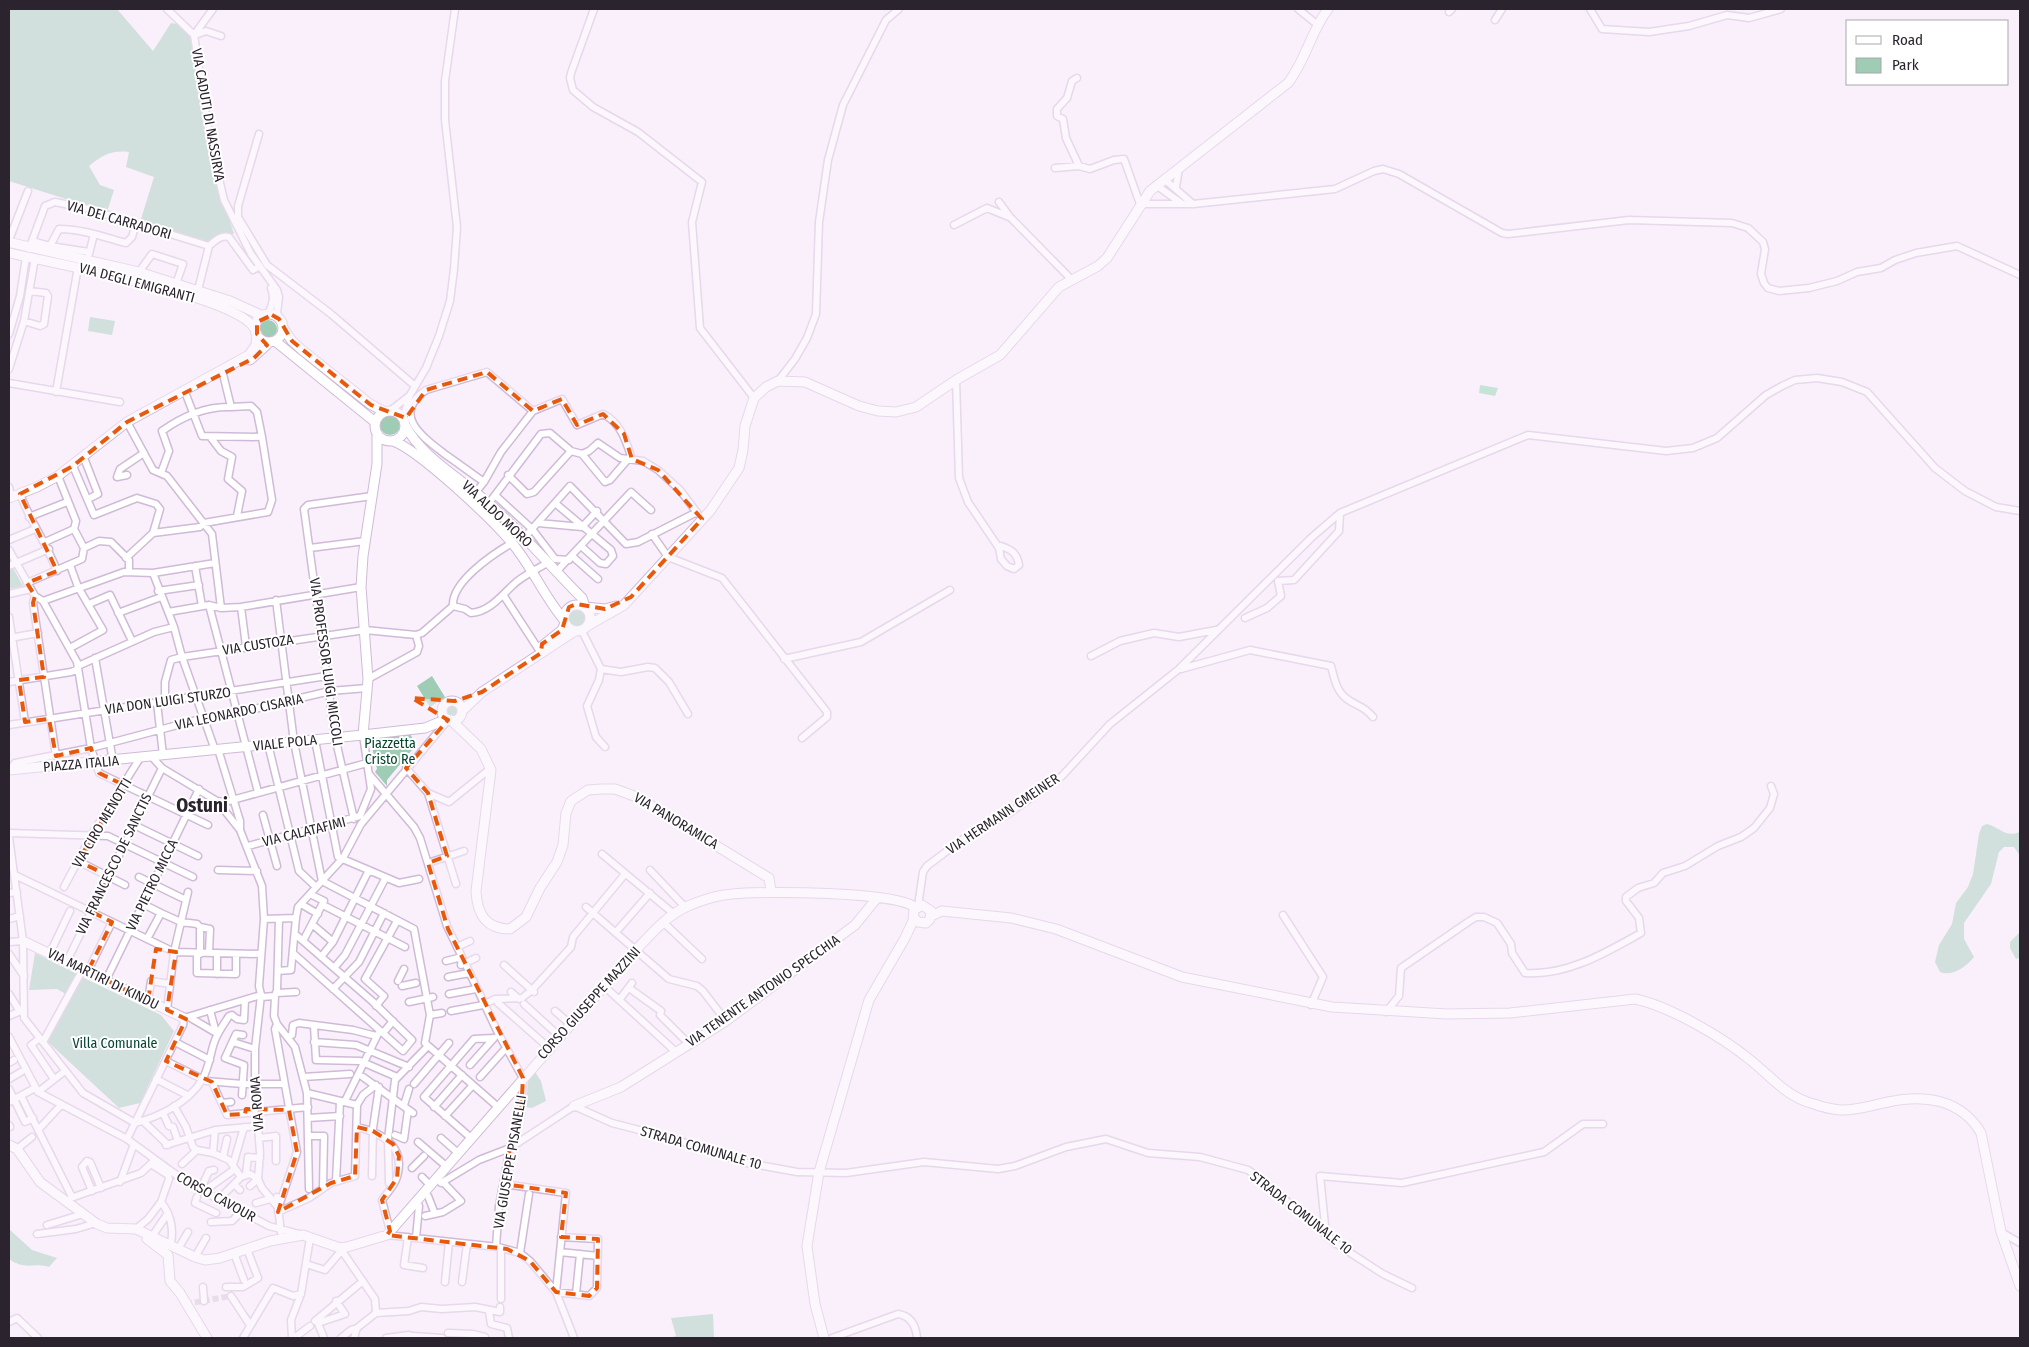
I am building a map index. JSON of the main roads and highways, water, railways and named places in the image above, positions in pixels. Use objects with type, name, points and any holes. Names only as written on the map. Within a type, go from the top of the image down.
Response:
[{"type":"main road","points":[[449,720],[458,719],[462,712],[482,692],[541,653],[624,606],[668,556],[699,516],[730,483],[739,468],[744,450],[745,426],[754,398],[766,387],[778,381],[805,382],[859,406],[896,412],[916,407],[956,380],[1000,355],[1059,287],[1098,266],[1107,258],[1140,204],[1156,185],[1288,83],[1299,69],[1318,25],[1328,9]]},
{"type":"main road","name":"VIA DEGLI EMIGRANTI","points":[[10,241],[30,251],[78,267],[138,281],[223,308],[246,318],[262,340],[272,341],[375,422]]},
{"type":"main road","name":"VIA DEGLI EMIGRANTI","points":[[10,241],[14,248],[10,254]]},
{"type":"main road","name":"VIA DEGLI EMIGRANTI","points":[[10,254],[30,251],[88,256],[198,290],[265,315],[276,316],[292,341],[302,350],[370,404],[388,411]]},
{"type":"main road","points":[[12,494],[58,476],[84,458],[127,422],[186,391],[197,388],[222,372],[253,350],[257,322],[265,315]]},
{"type":"main road","points":[[222,372],[254,358],[272,341],[281,336],[282,326]]},
{"type":"main road","points":[[363,735],[367,684],[361,587],[365,541],[377,464],[375,422],[388,411],[404,422],[400,437],[392,441],[377,464]]},
{"type":"main road","name":"VIA ALDO MORO","points":[[404,422],[417,444],[476,492],[492,500],[524,538],[582,598],[585,607]]},
{"type":"main road","points":[[377,433],[383,439],[392,441]]},
{"type":"main road","name":"VIA ALDO MORO","points":[[392,441],[411,450],[512,543],[564,621]]},
{"type":"main road","points":[[541,653],[542,646],[562,630],[566,611],[572,605],[605,609],[615,607],[631,598]]},
{"type":"main road","points":[[582,629],[591,617],[585,607]]},
{"type":"main road","points":[[564,621],[582,629]]},
{"type":"main road","points":[[472,739],[449,720],[442,710],[445,704],[482,692]]},
{"type":"main road","points":[[455,701],[460,705],[462,720],[472,739]]},
{"type":"main road","name":"VIALE POLA","points":[[418,727],[434,720],[442,710]]},
{"type":"main road","name":"VIALE POLA","points":[[152,757],[363,735],[437,725],[449,720]]},
{"type":"main road","name":"VIA PANORAMICA","points":[[472,739],[488,759],[491,768],[492,778],[476,890],[481,915],[487,923],[495,928],[510,929],[526,917],[540,888],[557,862],[563,845],[566,813],[571,801],[588,790],[614,789],[637,797],[769,878],[771,891]]},
{"type":"main road","name":"PIAZZA ITALIA","points":[[9,770],[152,757]]},
{"type":"main road","name":"CORSO GIUSEPPE MAZZINI","points":[[107,1228],[136,1229],[195,1257],[214,1260],[247,1249],[280,1234],[306,1236],[341,1249],[388,1233],[636,950],[663,922],[686,906],[729,894],[771,891],[902,901],[920,911],[922,923],[905,938]]},
{"type":"main road","name":"VIA TENENTE ANTONIO SPECCHIA","points":[[574,1106],[622,1087],[726,1021],[855,925],[877,898]]},
{"type":"main road","points":[[824,1338],[813,1295],[807,1246],[819,1172],[869,1000],[920,911],[960,912],[1011,918],[1056,929],[1182,977],[1311,1005],[1386,1012],[1510,1013],[1635,1000],[1649,1002],[1713,1036],[1749,1059],[1782,1089],[1811,1104],[1840,1110],[1910,1098],[1931,1098],[1954,1105],[1975,1122],[1981,1133],[2001,1232],[2020,1286]]},
{"type":"main road","name":"VIA MARTIRI DI KINDU","points":[[23,941],[167,1010],[186,1017]]},
{"type":"main road","points":[[13,1147],[40,1182],[70,1200],[93,1224],[113,1231],[139,1235],[162,1249],[168,1255],[170,1281],[180,1293],[207,1338]]},
{"type":"tunnel","points":[[186,1304],[231,1296]]},
{"type":"district","name":"Ostuni","points":[[202,805]]},
{"type":"park label","name":"Piazzetta Cristo Re","points":[[390,752]]},
{"type":"park label","name":"Villa Comunale","points":[[115,1043]]}]
